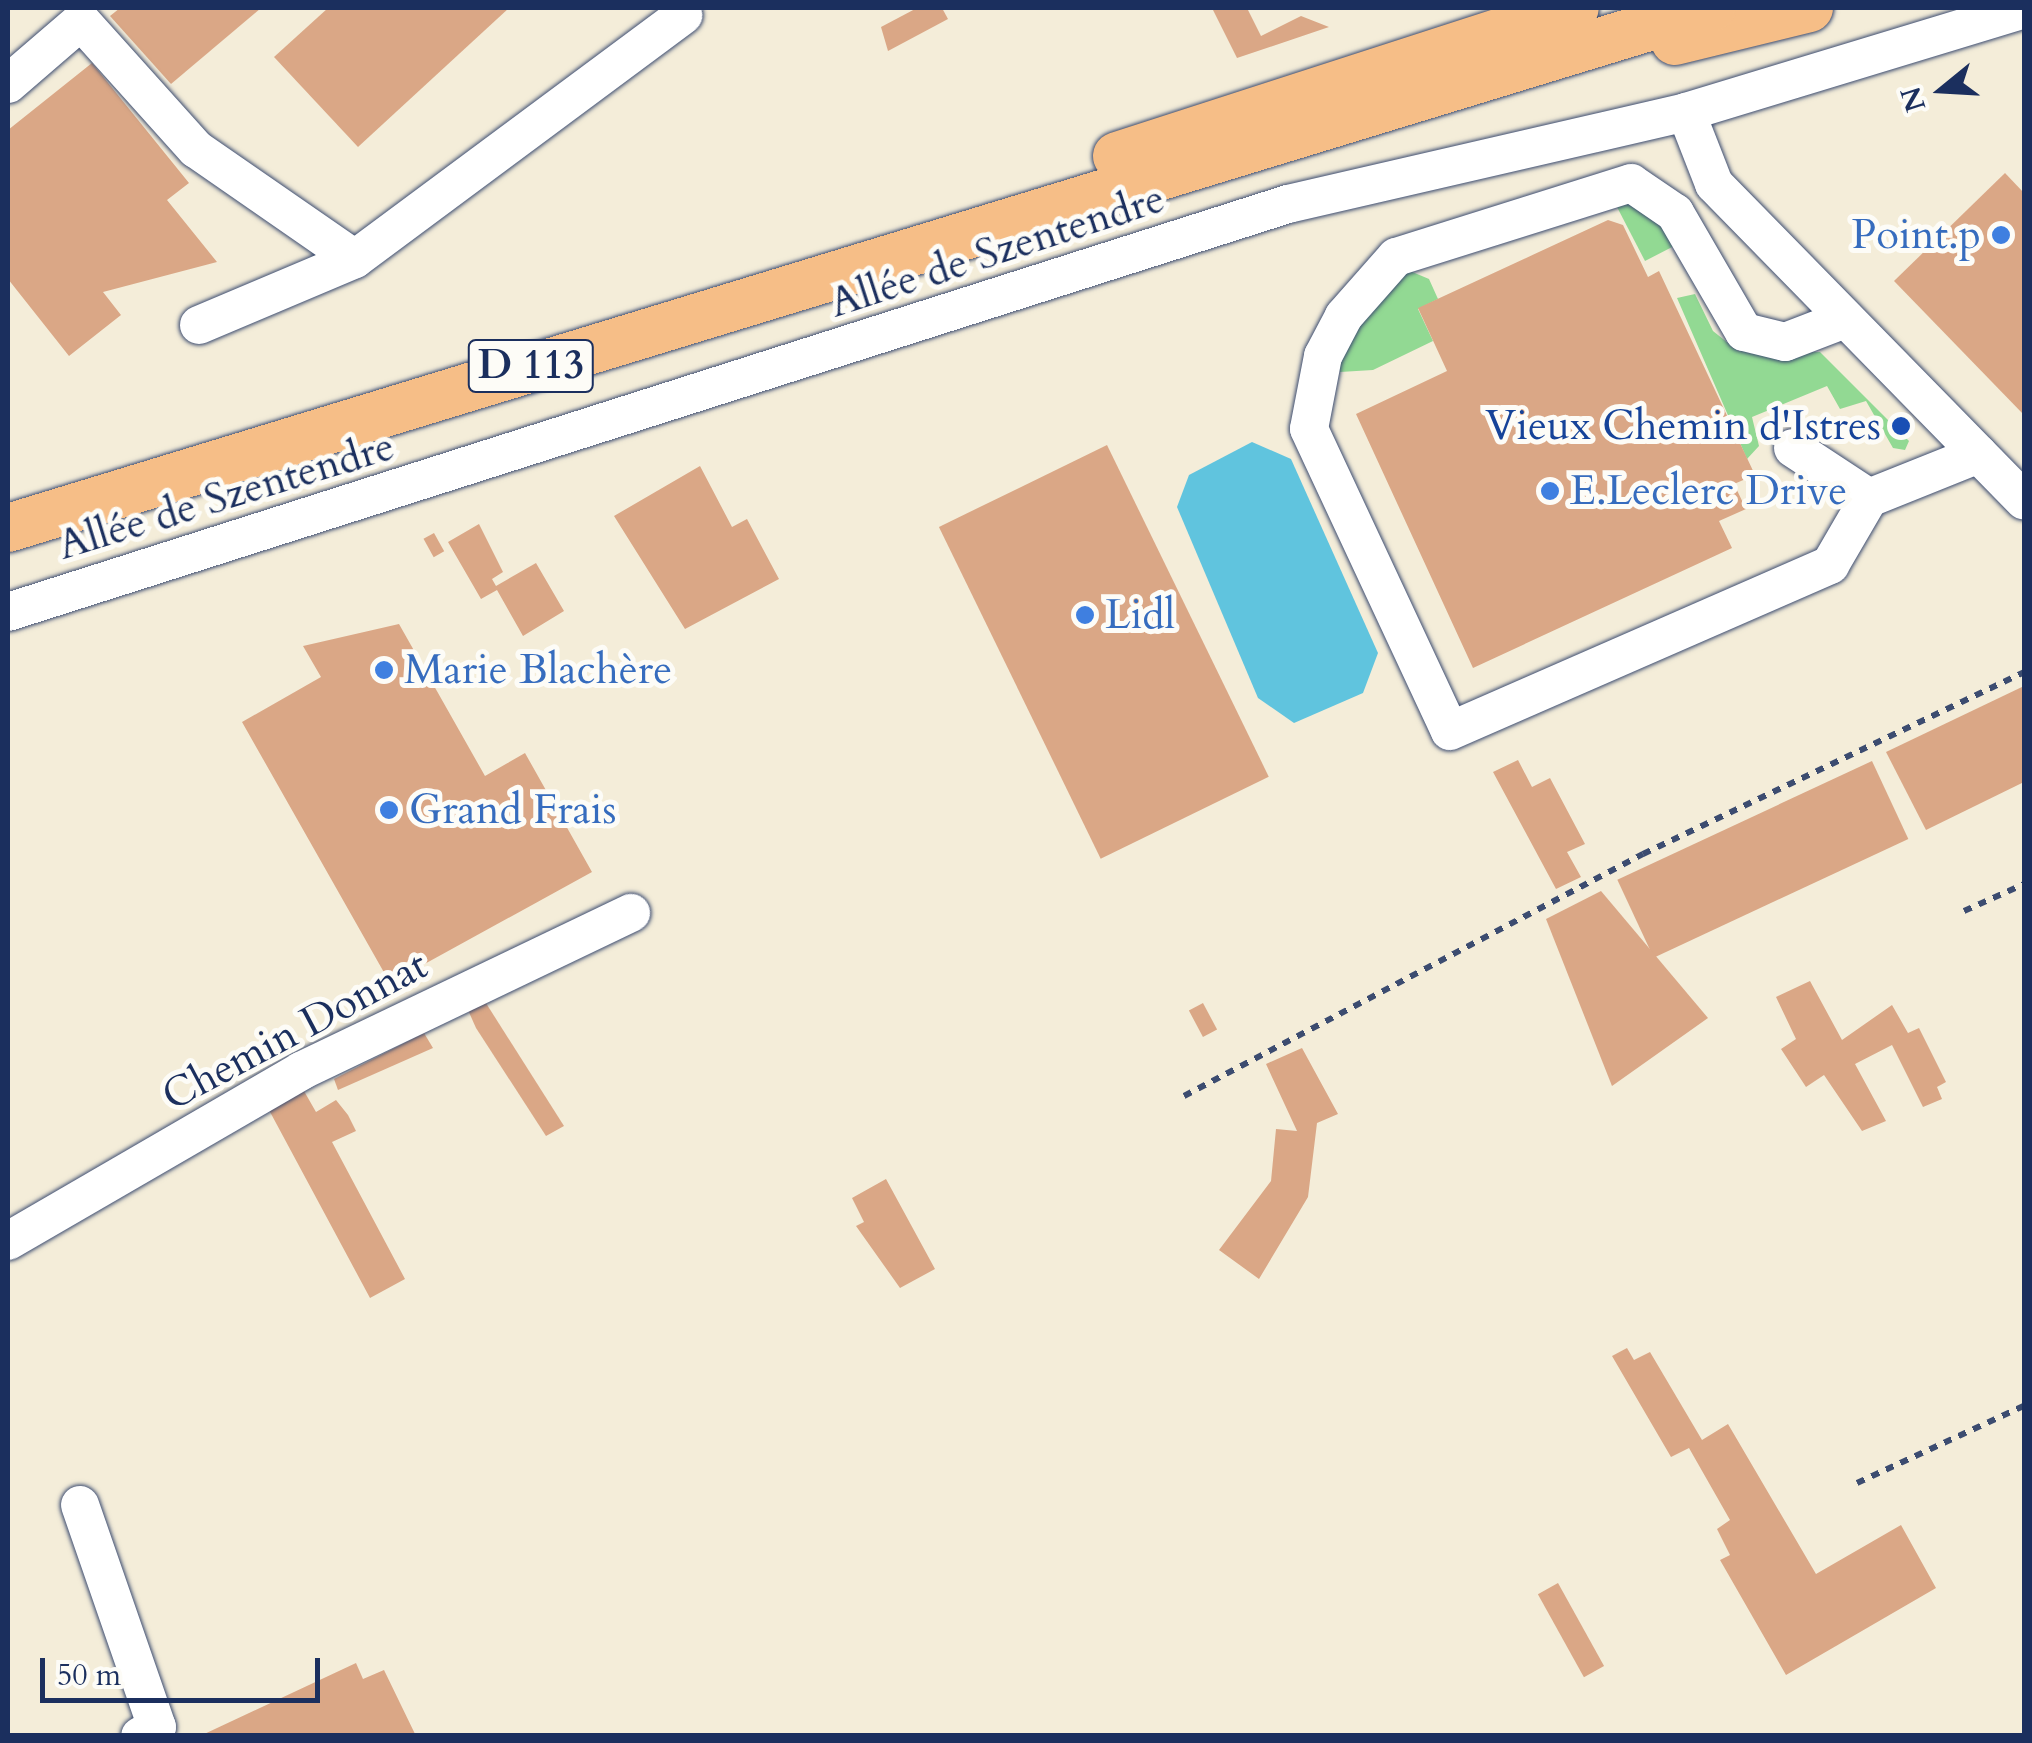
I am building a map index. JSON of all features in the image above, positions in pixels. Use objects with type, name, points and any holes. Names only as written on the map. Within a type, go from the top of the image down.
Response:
[{"type":"main road","name":"D 113","points":[[985,227],[1114,156],[1575,8]]},
{"type":"main road","name":"D 113","points":[[8,528],[985,227],[1443,94],[1711,8]]},
{"type":"main road","points":[[1443,94],[1809,8]]},
{"type":"street","name":"Allée de Szentendre","points":[[8,612],[1288,204],[1686,112],[2024,9]]},
{"type":"street","points":[[198,325],[355,259],[683,15]]},
{"type":"street","points":[[8,84],[81,21],[196,148],[355,259]]},
{"type":"street","points":[[1686,112],[1714,184],[2024,501]]},
{"type":"street","points":[[1845,318],[1784,342],[1744,332],[1674,213],[1631,183],[1396,257],[1344,316],[1323,356],[1309,430],[1450,731],[1830,565],[1869,498],[1979,454]]},
{"type":"street","points":[[1794,448],[1869,498]]},
{"type":"street","name":"Chemin Donnat","points":[[8,1241],[301,1072],[630,913]]},
{"type":"street","points":[[80,1504],[157,1726],[140,1736]]},
{"type":"path","points":[[1184,1096],[1626,863],[2024,672]]},
{"type":"path","points":[[1964,912],[2024,884]]},
{"type":"path","points":[[1858,1483],[2024,1406]]},
{"type":"green space","points":[[1633,201],[1659,219],[1676,245],[1645,261],[1617,207]]},
{"type":"green space","points":[[1410,271],[1429,279],[1438,299],[1418,309],[1433,341],[1373,370],[1340,372],[1337,361],[1378,289]]},
{"type":"green space","points":[[1695,294],[1713,331],[1738,351],[1820,352],[1909,441],[1905,450],[1893,448],[1866,401],[1840,409],[1827,386],[1752,417],[1759,446],[1747,459],[1677,298]]},
{"type":"water","points":[[1252,442],[1291,459],[1378,653],[1363,693],[1294,723],[1258,698],[1177,507],[1189,475]]},
{"type":"building","points":[[120,8],[261,8],[171,84],[110,16]]},
{"type":"building","points":[[328,8],[509,8],[358,147],[274,57]]},
{"type":"building","points":[[917,8],[942,8],[948,19],[888,51],[881,27]]},
{"type":"building","points":[[1212,8],[1247,8],[1261,36],[1301,16],[1329,27],[1237,58]]},
{"type":"building","points":[[92,63],[189,183],[167,200],[217,262],[103,292],[121,315],[69,356],[8,279],[8,130]]},
{"type":"building","points":[[2005,173],[2024,193],[2024,415],[1894,281]]},
{"type":"building","points":[[1608,220],[1623,225],[1648,277],[1659,271],[1755,475],[1734,484],[1746,509],[1719,521],[1732,548],[1473,668],[1356,414],[1447,371],[1418,308]]},
{"type":"building","points":[[1107,445],[1269,777],[1101,859],[939,527]]},
{"type":"building","points":[[700,466],[732,527],[747,519],[779,579],[685,629],[614,516]]},
{"type":"building","points":[[479,524],[503,572],[492,579],[496,586],[536,563],[564,611],[523,636],[497,590],[481,599],[448,542]]},
{"type":"building","points":[[434,533],[444,551],[434,557],[424,539]]},
{"type":"building","points":[[399,624],[485,776],[525,753],[592,872],[390,983],[242,722],[321,677],[303,646]]},
{"type":"building","points":[[2024,686],[2024,782],[1926,830],[1886,752]]},
{"type":"building","points":[[1518,760],[1532,787],[1550,778],[1585,844],[1567,852],[1581,877],[1556,889],[1493,772]]},
{"type":"building","points":[[1872,761],[1908,839],[1654,958],[1617,880]]},
{"type":"building","points":[[1601,891],[1708,1018],[1612,1086],[1546,919]]},
{"type":"building","points":[[1810,981],[1842,1040],[1892,1005],[1908,1033],[1919,1028],[1946,1082],[1937,1087],[1942,1099],[1923,1107],[1892,1045],[1855,1064],[1886,1121],[1862,1131],[1824,1075],[1806,1087],[1781,1049],[1796,1039],[1776,997]]},
{"type":"building","points":[[484,1000],[564,1126],[546,1136],[476,1028],[468,1010]]},
{"type":"building","points":[[1203,1003],[1217,1029],[1203,1037],[1189,1011]]},
{"type":"building","points":[[424,1033],[433,1048],[338,1090],[334,1079]]},
{"type":"building","points":[[1302,1048],[1338,1114],[1317,1123],[1308,1197],[1259,1279],[1219,1250],[1271,1181],[1276,1129],[1297,1131],[1266,1064]]},
{"type":"building","points":[[304,1091],[316,1112],[336,1100],[348,1115],[356,1131],[332,1142],[405,1279],[370,1298],[269,1110]]},
{"type":"building","points":[[886,1179],[935,1269],[900,1288],[856,1226],[864,1222],[852,1198]]},
{"type":"building","points":[[1627,1348],[1634,1360],[1650,1352],[1702,1440],[1728,1424],[1816,1574],[1901,1525],[1936,1588],[1786,1675],[1720,1560],[1730,1555],[1717,1529],[1730,1520],[1689,1448],[1671,1457],[1612,1356]]},
{"type":"building","points":[[1558,1583],[1604,1666],[1584,1677],[1538,1594]]},
{"type":"building","points":[[356,1663],[363,1679],[384,1670],[416,1736],[200,1736]]},
{"type":"place","name":"Point.p","points":[[2001,235]]},
{"type":"place","name":"Vieux Chemin d'Istres","points":[[1901,426]]},
{"type":"place","name":"E.Leclerc Drive","points":[[1550,491]]},
{"type":"place","name":"Lidl","points":[[1085,615]]},
{"type":"place","name":"Marie Blachère","points":[[384,670]]},
{"type":"place","name":"Grand Frais","points":[[389,810]]}]
